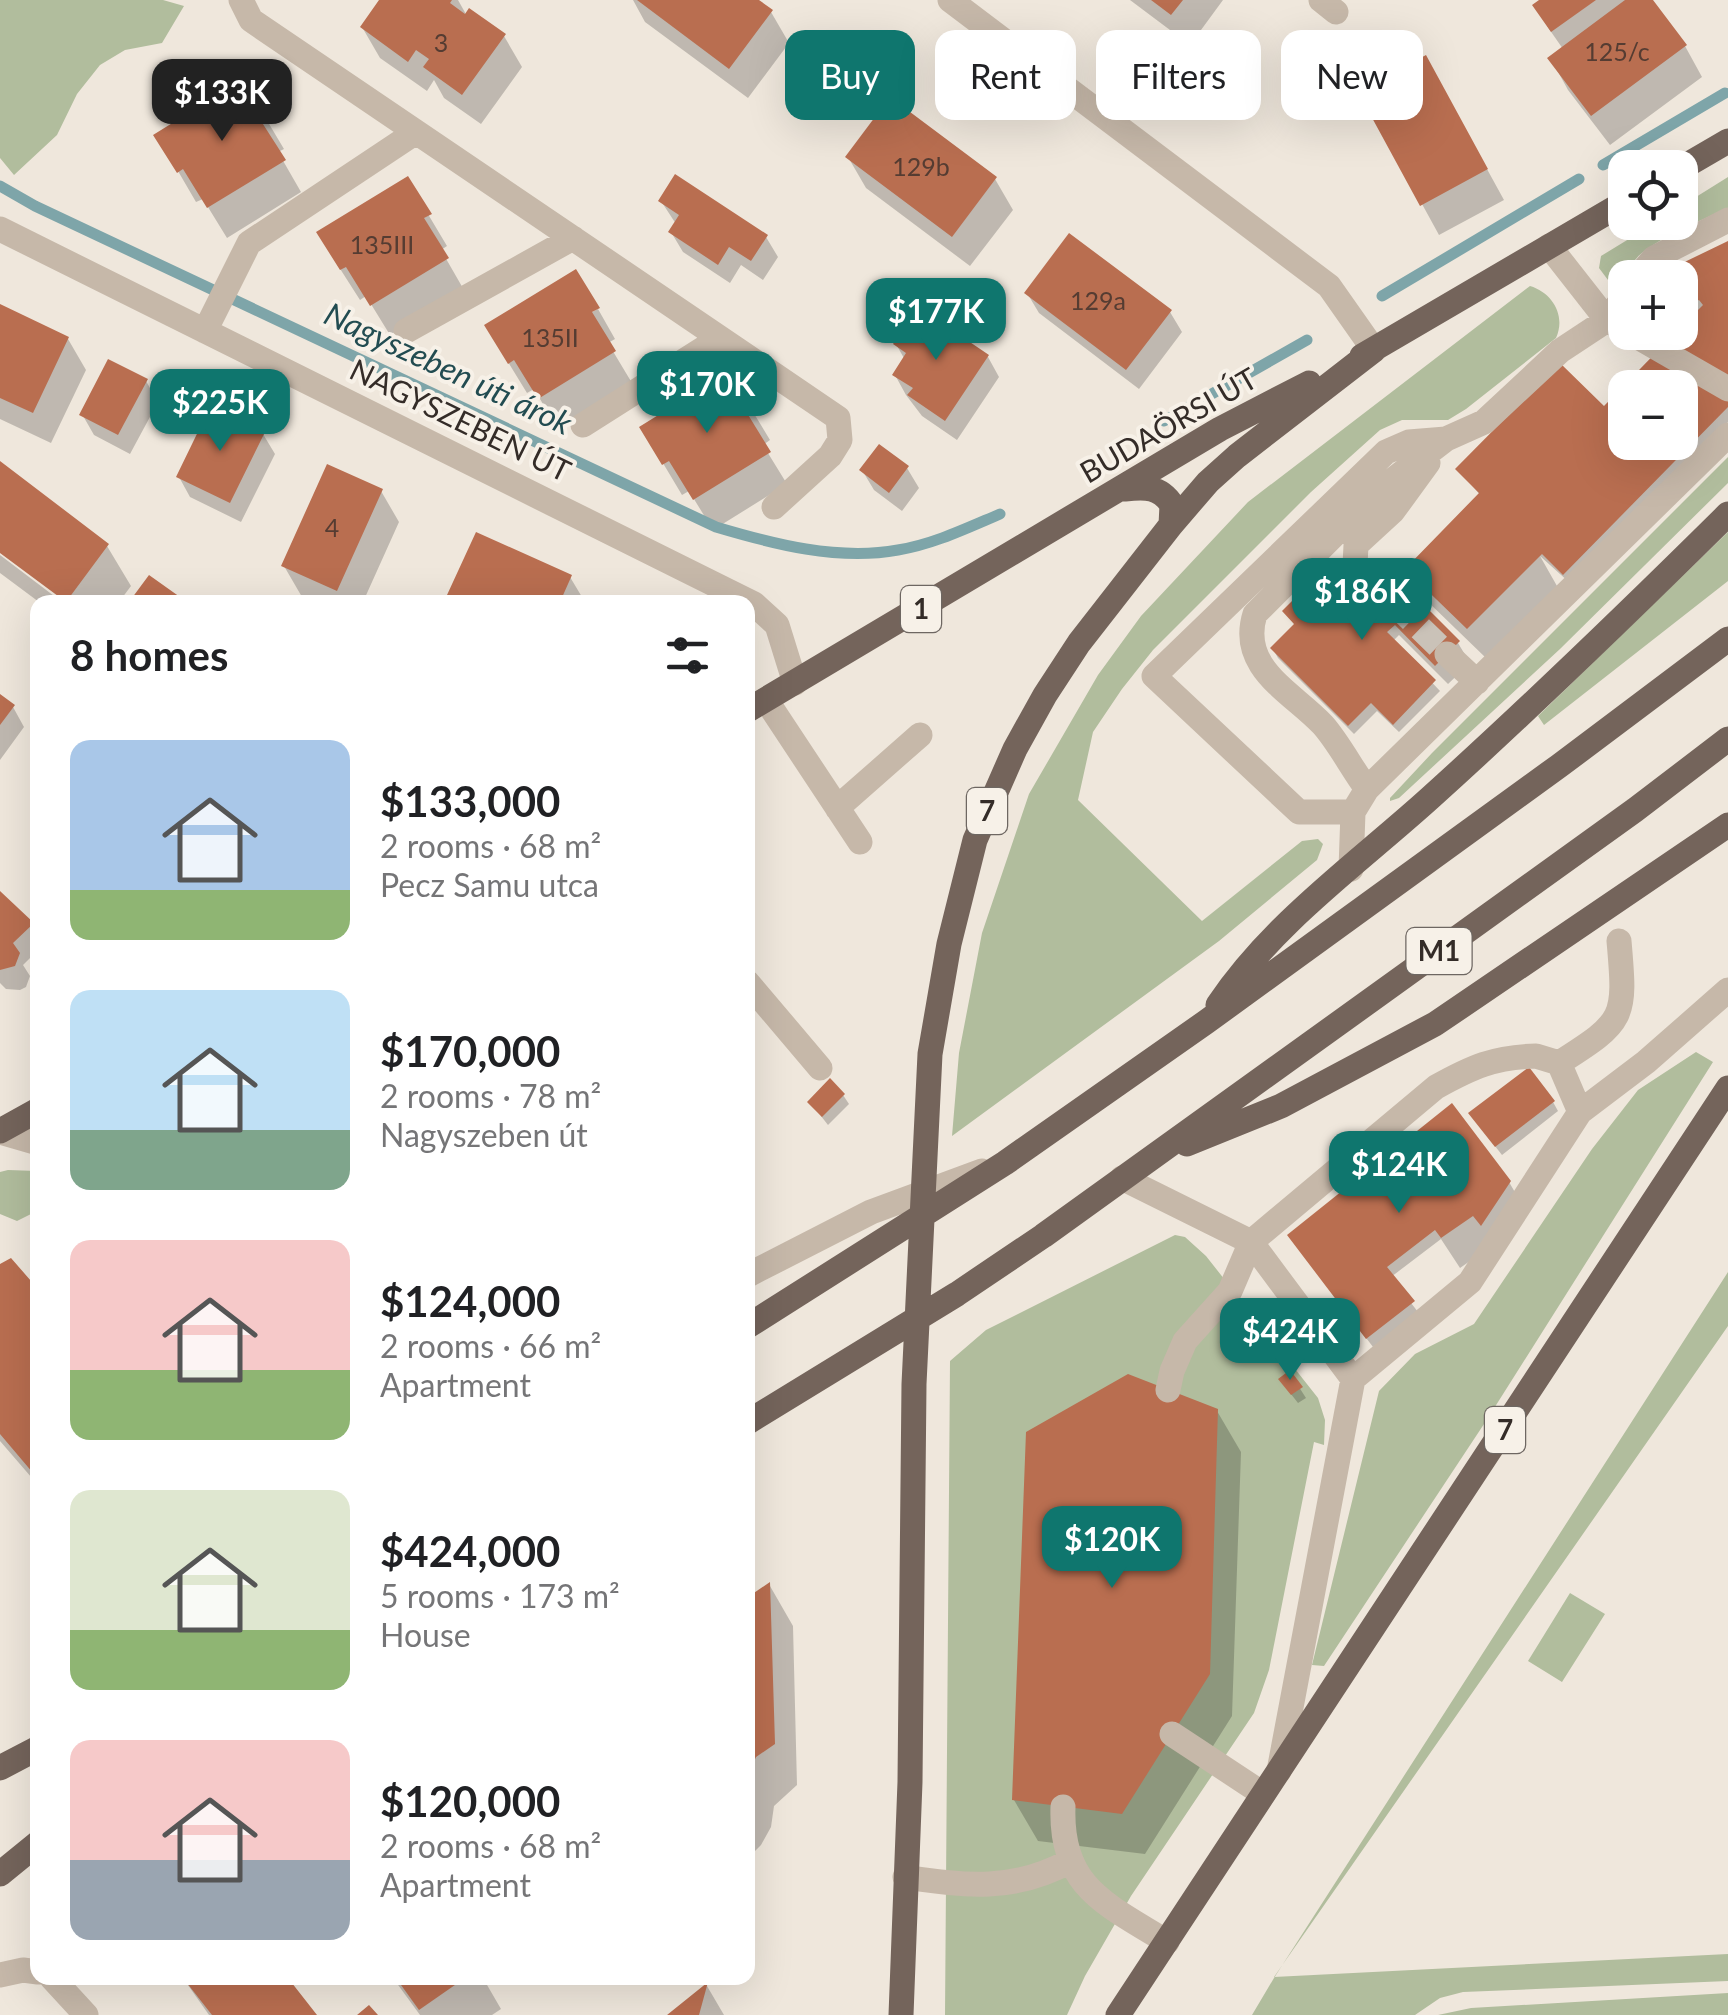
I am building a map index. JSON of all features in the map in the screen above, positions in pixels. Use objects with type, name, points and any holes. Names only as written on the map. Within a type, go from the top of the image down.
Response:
[{"type":"main road","points":[[1698,158],[1728,141]]},
{"type":"main road","name":"BUDAÖRSI ÚT","points":[[757,705],[1220,429],[1374,350],[1608,212]]},
{"type":"main road","name":"7","points":[[901,2015],[910,1782],[914,1384],[930,1054],[949,944],[975,840],[1015,749],[1078,643],[1170,525],[1237,456],[1374,350]]},
{"type":"main road","points":[[1123,490],[1152,488],[1161,492],[1172,505],[1170,525]]},
{"type":"main road","points":[[1206,1022],[1240,972],[1273,936],[1561,679],[1728,514]]},
{"type":"main road","name":"M1","points":[[755,1322],[1005,1163],[1206,1022],[1560,766],[1728,639]]},
{"type":"main road","name":"M1","points":[[755,1418],[957,1294],[1043,1236],[1728,739]]},
{"type":"main road","points":[[1148,1160],[1280,1106],[1435,1024],[1728,825]]},
{"type":"main road","name":"7","points":[[1118,2015],[1728,1088]]},
{"type":"main road","points":[[0,1131],[30,1114]]},
{"type":"main road","points":[[0,1768],[30,1752]]},
{"type":"main road","points":[[0,1854],[30,1843]]},
{"type":"main road","points":[[0,1874],[30,1847]]},
{"type":"street","points":[[950,0],[1329,286],[1374,350]]},
{"type":"street","points":[[246,10],[416,132],[838,418],[840,440],[830,456],[774,508]]},
{"type":"street","points":[[205,330],[249,244],[416,132]]},
{"type":"street","points":[[1652,260],[1728,220]]},
{"type":"street","name":"NAGYSZEBEN ÚT","points":[[0,229],[736,595]]},
{"type":"street","points":[[406,330],[573,238]]},
{"type":"street","points":[[1549,246],[1608,314]]},
{"type":"street","points":[[1366,789],[1325,727],[1264,673],[1251,642],[1255,614],[1376,493],[1446,439],[1484,422],[1560,351],[1608,333]]},
{"type":"street","points":[[583,425],[720,338]]},
{"type":"street","points":[[1659,350],[1728,389]]},
{"type":"street","points":[[1351,869],[1353,812],[1366,789],[1728,435]]},
{"type":"street","points":[[1366,576],[1355,565],[1356,544],[1393,511],[1446,439]]},
{"type":"street","points":[[1353,812],[1299,812],[1154,676],[1386,452],[1409,442],[1446,439]]},
{"type":"street","name":"NAGYSZEBEN ÚT","points":[[755,605],[776,625],[795,683]]},
{"type":"street","points":[[1447,654],[1477,682]]},
{"type":"street","points":[[757,705],[860,842]]},
{"type":"street","points":[[837,808],[920,735]]},
{"type":"street","points":[[1559,1064],[1612,1025],[1622,1006],[1619,941]]},
{"type":"street","points":[[1279,1771],[1352,1379],[1470,1282],[1580,1112],[1646,1062],[1728,990]]},
{"type":"street","points":[[755,992],[820,1068]]},
{"type":"street","points":[[1168,1390],[1184,1341],[1230,1291],[1252,1242],[1436,1086],[1471,1067],[1502,1057],[1536,1056],[1559,1064],[1580,1112]]},
{"type":"street","points":[[0,1131],[30,1140]]},
{"type":"street","points":[[755,1271],[871,1212],[1005,1163]]},
{"type":"street","points":[[1122,1178],[1252,1242],[1352,1379]]},
{"type":"street","points":[[1172,1734],[1263,1794]]},
{"type":"street","points":[[1063,1806],[1062,1835],[1070,1861],[1100,1898],[1167,1942]]},
{"type":"street","points":[[905,1877],[1014,1884],[1070,1861]]},
{"type":"street","points":[[58,1985],[86,2015]]},
{"type":"green space","points":[[0,0],[163,0],[184,6],[162,43],[125,50],[100,65],[77,94],[57,135],[14,175],[0,158]]},
{"type":"green space","points":[[1728,177],[1728,208],[1698,222],[1698,196]]},
{"type":"green space","points":[[1627,240],[1662,240],[1636,260],[1608,260],[1608,280],[1599,268],[1601,256]]},
{"type":"green space","points":[[1530,286],[1545,294],[1555,306],[1559,322],[1556,338],[1448,420],[1402,420],[1380,430],[1311,492],[1153,650],[1093,732],[1078,800],[1202,921],[1302,841],[1318,839],[1323,844],[1317,860],[1219,941],[952,1136],[959,1053],[982,933],[1029,794],[1098,675],[1141,616],[1248,502]]},
{"type":"green space","points":[[1728,457],[1728,483],[1560,649],[1399,798],[1390,801],[1432,753]]},
{"type":"green space","points":[[1728,532],[1728,581],[1544,725],[1538,716]]},
{"type":"green space","points":[[1696,1052],[1713,1062],[1486,1421],[1324,1666],[1312,1665],[1379,1391],[1415,1354],[1474,1324],[1592,1149],[1638,1090]]},
{"type":"green space","points":[[30,1171],[30,1214],[17,1221],[0,1214],[0,1172]]},
{"type":"green space","points":[[1175,1235],[1185,1237],[1206,1256],[1318,1398],[1325,1420],[1324,1445],[1314,1442],[1269,1670],[1254,1713],[1131,1896],[1067,2015],[945,2015],[950,1361],[986,1330]]},
{"type":"green space","points":[[1728,1272],[1728,1326],[1282,1965]]},
{"type":"green space","points":[[1570,1593],[1605,1614],[1562,1682],[1528,1661]]},
{"type":"green space","points":[[1728,1954],[1728,1981],[1463,1992],[1440,1998],[1415,2015],[1252,2015],[1275,1977]]},
{"type":"green space","points":[[1728,1993],[1728,2015],[1438,2015],[1471,2008]]},
{"type":"building","points":[[379,0],[452,0],[450,3],[465,14],[469,8],[506,34],[462,95],[423,67],[429,59],[416,50],[408,62],[360,27]]},
{"type":"building","points":[[637,0],[759,0],[773,10],[729,69]]},
{"type":"building","points":[[1151,0],[1183,0],[1171,15]]},
{"type":"building","points":[[1539,0],[1596,0],[1551,32],[1532,5]]},
{"type":"building","points":[[1625,0],[1653,0],[1687,45],[1591,116],[1547,58]]},
{"type":"building","points":[[1426,55],[1488,169],[1420,206],[1373,120],[1423,120]]},
{"type":"building","points":[[245,78],[269,117],[261,121],[286,160],[207,208],[183,169],[177,173],[153,135]]},
{"type":"building","points":[[915,116],[997,177],[952,237],[845,157],[873,120],[915,120]]},
{"type":"building","points":[[675,174],[768,235],[751,261],[729,247],[718,265],[668,232],[679,215],[658,201]]},
{"type":"building","points":[[408,176],[432,214],[424,218],[449,258],[370,306],[346,267],[340,270],[316,232]]},
{"type":"building","points":[[1069,233],[1172,310],[1126,370],[1024,293]]},
{"type":"building","points":[[1728,241],[1728,407],[1698,438],[1698,370],[1639,370],[1658,350],[1698,350],[1698,310],[1703,305],[1699,300],[1698,260],[1689,260]]},
{"type":"building","points":[[576,269],[600,308],[592,312],[616,351],[538,399],[514,360],[508,364],[484,325]]},
{"type":"building","points":[[0,304],[69,337],[33,413],[0,398]]},
{"type":"building","points":[[918,307],[989,355],[945,421],[907,395],[913,388],[892,375],[906,353],[893,344]]},
{"type":"building","points":[[108,359],[148,379],[118,435],[79,415]]},
{"type":"building","points":[[1560,363],[1604,406],[1608,402],[1608,460],[1676,460],[1563,575],[1542,554],[1467,629],[1405,569],[1479,493],[1455,469]]},
{"type":"building","points":[[731,370],[754,408],[747,413],[771,452],[693,500],[669,461],[662,465],[639,427]]},
{"type":"building","points":[[211,405],[265,432],[230,503],[176,477]]},
{"type":"building","points":[[879,444],[909,466],[889,493],[859,470]]},
{"type":"building","points":[[0,461],[109,544],[71,595],[57,595],[0,553]]},
{"type":"building","points":[[327,464],[383,489],[337,591],[281,566]]},
{"type":"building","points":[[476,532],[572,575],[563,595],[447,595]]},
{"type":"building","points":[[1331,562],[1356,587],[1381,562],[1460,641],[1435,666],[1395,625],[1387,632],[1436,680],[1393,725],[1371,703],[1348,726],[1270,648],[1294,624],[1282,611]]},
{"type":"building","points":[[149,575],[177,595],[134,595]]},
{"type":"building","points":[[0,694],[15,705],[0,725]]},
{"type":"building","points":[[0,891],[30,919],[30,927],[13,943],[20,953],[15,966],[0,970]]},
{"type":"building","points":[[1529,1067],[1555,1101],[1495,1147],[1468,1113]]},
{"type":"building","points":[[830,1078],[845,1094],[822,1117],[807,1102]]},
{"type":"building","points":[[1452,1103],[1511,1181],[1481,1226],[1473,1216],[1441,1238],[1435,1230],[1387,1267],[1415,1301],[1366,1339],[1287,1235]]},
{"type":"building","points":[[11,1258],[30,1280],[30,1469],[0,1434],[0,1264]]},
{"type":"building","points":[[1290,1370],[1303,1387],[1291,1395],[1278,1379]]},
{"type":"building","points":[[1128,1374],[1218,1409],[1210,1674],[1122,1814],[1012,1800],[1026,1432]]},
{"type":"building","points":[[770,1582],[775,1744],[755,1759],[755,1592]]},
{"type":"building","points":[[188,1985],[293,1985],[317,2015],[212,2015]]},
{"type":"building","points":[[401,1985],[455,1985],[419,2010]]},
{"type":"building","points":[[704,1985],[707,1985],[699,2015],[667,2015]]},
{"type":"building","points":[[369,2005],[378,2015],[357,2015]]},
{"type":"waterway","name":"Nagyszeben úti árok","points":[[1603,165],[1725,93]]},
{"type":"waterway","name":"Nagyszeben úti árok","points":[[1382,296],[1579,179]]},
{"type":"waterway","name":"Nagyszeben úti árok","points":[[0,186],[35,206],[716,527],[806,549],[875,553],[924,544],[1000,514]]},
{"type":"waterway","name":"Nagyszeben úti árok","points":[[1164,421],[1307,340]]},
{"type":"tunnel","points":[[1367,577],[1447,654]]}]
